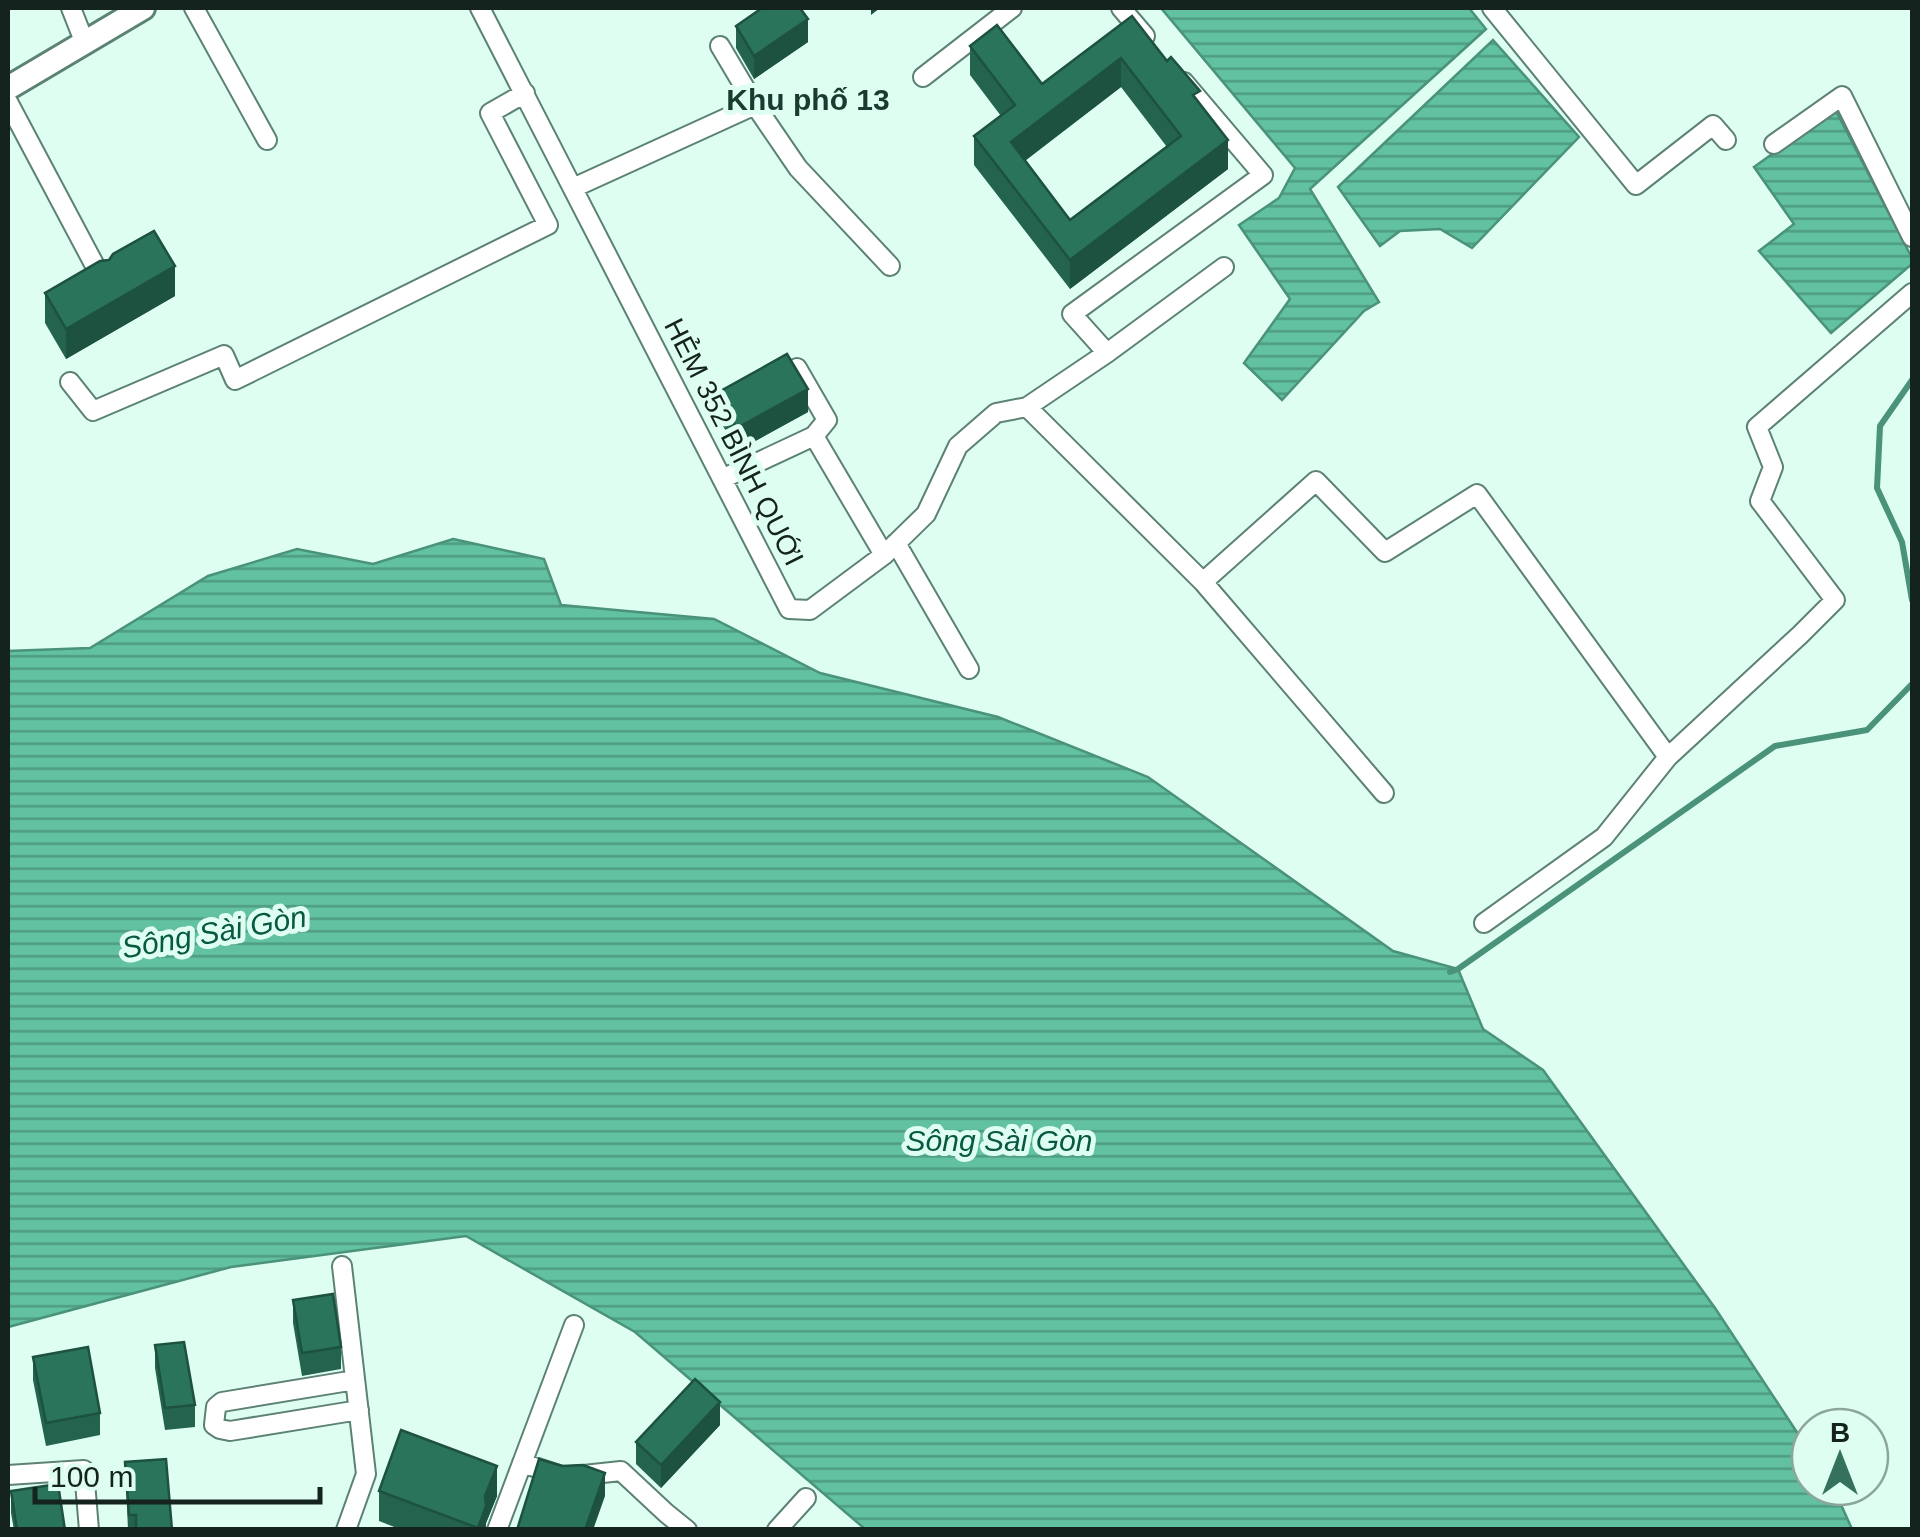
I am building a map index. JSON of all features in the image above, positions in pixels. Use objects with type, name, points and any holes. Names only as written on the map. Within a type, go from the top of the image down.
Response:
[{"type":"main road","points":[[8,88],[141,8]]},
{"type":"street","points":[[71,8],[84,41]]},
{"type":"street","points":[[194,8],[267,140]]},
{"type":"street","name":"HẺM 352 BÌNH QUỚI","points":[[480,8],[789,609],[810,610],[890,549],[926,514],[958,446],[996,413],[1027,407],[1224,267]]},
{"type":"street","points":[[923,77],[1012,8]]},
{"type":"street","points":[[1121,8],[1160,53]]},
{"type":"street","points":[[1492,8],[1636,186],[1713,126],[1726,140]]},
{"type":"street","points":[[720,46],[798,168],[890,266]]},
{"type":"street","points":[[1107,353],[1072,314],[1263,175],[1172,68]]},
{"type":"street","points":[[70,382],[92,411],[224,355],[235,380],[548,225],[490,113],[525,93]]},
{"type":"street","points":[[1774,144],[1842,96],[1912,237]]},
{"type":"street","points":[[8,102],[102,279]]},
{"type":"street","points":[[573,188],[755,106]]},
{"type":"street","points":[[1484,923],[1604,837],[1668,757],[1834,600],[1760,501],[1773,467],[1757,426],[1912,293]]},
{"type":"street","points":[[722,479],[814,436],[826,420],[797,368]]},
{"type":"street","points":[[1027,407],[1204,582],[1384,792]]},
{"type":"street","points":[[814,436],[969,668]]},
{"type":"street","points":[[1204,582],[1316,481],[1384,552],[1477,494],[1668,757]]},
{"type":"street","points":[[342,1266],[366,1474],[346,1530]]},
{"type":"street","points":[[497,1530],[574,1325]]},
{"type":"street","points":[[355,1380],[222,1402],[216,1407],[214,1425],[230,1431],[359,1410]]},
{"type":"street","points":[[522,1462],[565,1477],[621,1470],[687,1530]]},
{"type":"street","points":[[8,1476],[84,1470],[89,1530]]},
{"type":"street","points":[[777,1530],[806,1498]]},
{"type":"water","points":[[1161,8],[1469,8],[1486,29],[1310,189],[1379,302],[1364,311],[1282,400],[1244,363],[1290,299],[1239,225],[1279,198],[1295,168]]},
{"type":"water","points":[[1493,40],[1579,137],[1472,248],[1440,229],[1400,231],[1380,246],[1338,187]]},
{"type":"water","points":[[1835,109],[1912,264],[1831,333],[1759,251],[1794,224],[1754,167]]},
{"type":"water","name":"Sông Sài Gòn","points":[[453,539],[544,559],[561,605],[714,619],[820,673],[998,717],[1148,777],[1393,951],[1458,969],[1483,1029],[1543,1070],[1715,1308],[1790,1422],[1790,1507],[1842,1507],[1852,1529],[865,1529],[635,1332],[466,1236],[231,1267],[8,1327],[8,651],[90,648],[208,576],[297,549],[373,564]]},
{"type":"building","points":[[762,8],[800,8],[808,19],[754,56],[736,26]]},
{"type":"building","points":[[1132,16],[1167,61],[1171,57],[1200,91],[1193,95],[1228,140],[1070,260],[974,136],[1015,105],[970,46],[997,25],[1042,84]],"holes":[[[1121,58],[1181,136],[1070,220],[1011,142]]]},
{"type":"building","points":[[154,231],[175,266],[66,329],[45,293]]},
{"type":"building","points":[[787,354],[808,389],[737,428],[717,393]]},
{"type":"building","points":[[333,1294],[341,1347],[302,1353],[293,1300]]},
{"type":"building","points":[[184,1342],[195,1405],[165,1408],[155,1345]]},
{"type":"building","points":[[88,1347],[100,1413],[46,1423],[33,1357]]},
{"type":"building","points":[[695,1379],[720,1402],[661,1465],[636,1442]]},
{"type":"building","points":[[401,1430],[497,1466],[478,1528],[379,1491]]},
{"type":"building","points":[[166,1459],[172,1530],[136,1530],[136,1515],[129,1515],[125,1462]]},
{"type":"building","points":[[539,1459],[562,1466],[583,1465],[605,1473],[585,1530],[517,1530]]},
{"type":"building","points":[[58,1484],[65,1530],[17,1530],[11,1491]]},
{"type":"waterway","points":[[1912,380],[1880,426],[1877,488],[1902,542],[1912,600]]},
{"type":"waterway","points":[[1450,972],[1775,746],[1867,730],[1912,684]]},
{"type":"district","name":"Khu phố 13","points":[[808,99]]}]
